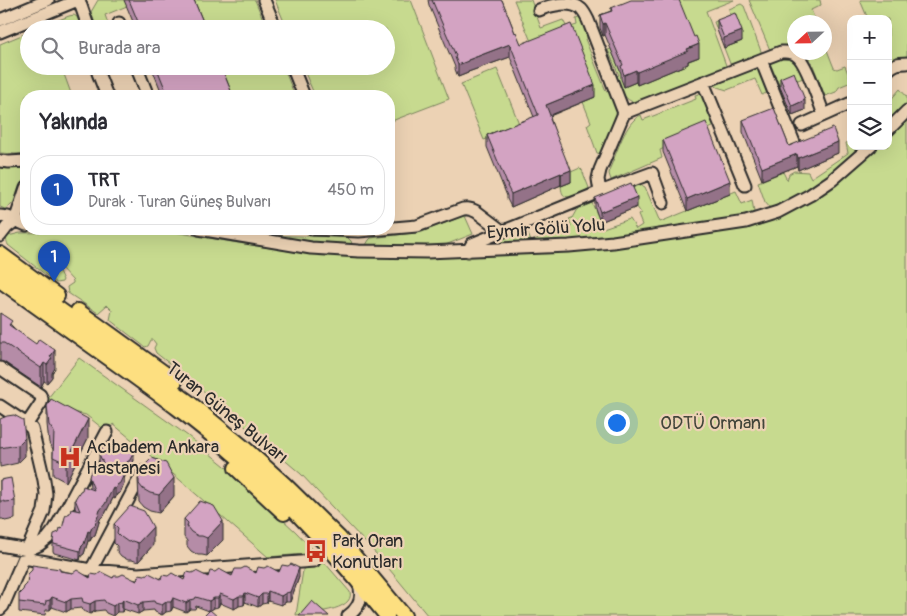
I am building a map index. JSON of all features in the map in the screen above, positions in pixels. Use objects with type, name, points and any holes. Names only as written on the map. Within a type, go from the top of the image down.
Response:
[{"type":"main road","name":"Turan Güneş Bulvarı","points":[[1,258],[187,401],[285,485],[332,541],[404,616]]},
{"type":"main road","name":"Turan Güneş Bulvarı","points":[[0,280],[160,395],[216,438],[332,541],[356,578],[388,616]]},
{"type":"main road","points":[[0,290],[151,398],[230,462],[300,527],[332,541]]},
{"type":"street","points":[[0,20],[48,0]]},
{"type":"street","points":[[29,20],[78,0],[86,20]]},
{"type":"street","points":[[264,0],[272,20]]},
{"type":"street","points":[[539,10],[558,2],[569,2],[580,6],[588,20],[624,113],[600,170],[598,179],[600,192]]},
{"type":"street","points":[[0,32],[20,24]]},
{"type":"street","points":[[624,113],[787,51],[794,53],[802,62],[824,115]]},
{"type":"street","points":[[761,60],[795,144]]},
{"type":"street","points":[[892,66],[898,63],[907,63]]},
{"type":"street","points":[[99,75],[105,90]]},
{"type":"street","points":[[140,75],[146,90]]},
{"type":"street","points":[[296,75],[302,90]]},
{"type":"street","points":[[703,82],[745,184]]},
{"type":"street","points":[[802,125],[847,105]]},
{"type":"street","points":[[892,126],[907,111]]},
{"type":"street","name":"Eymir Gölü Yolu","points":[[234,235],[311,248],[427,252],[569,246],[613,242],[746,222],[778,212],[810,195],[832,180],[866,150]]},
{"type":"street","points":[[0,161],[20,161]]},
{"type":"street","points":[[468,251],[472,244],[502,231],[652,173],[663,203]]},
{"type":"street","points":[[395,228],[417,226],[467,208],[477,212],[502,231]]},
{"type":"street","points":[[0,216],[8,217],[20,223]]},
{"type":"street","points":[[0,222],[20,223]]},
{"type":"street","points":[[0,236],[7,227],[20,223]]},
{"type":"street","points":[[359,235],[359,250]]},
{"type":"street","points":[[0,368],[40,395],[42,399],[27,424]]},
{"type":"street","points":[[0,406],[32,428],[46,494],[44,511],[0,610]]},
{"type":"street","points":[[26,554],[44,542],[55,529],[108,432]]},
{"type":"street","points":[[91,570],[143,472]]},
{"type":"street","points":[[0,545],[26,554],[91,570],[138,574],[314,561]]},
{"type":"street","points":[[348,616],[359,605],[361,597],[360,587],[356,578]]},
{"type":"green space","points":[[98,0],[124,0],[127,6],[105,15],[107,20],[94,20],[91,12]]},
{"type":"green space","points":[[189,0],[255,0],[263,20],[197,20]]},
{"type":"green space","points":[[275,0],[411,0],[449,99],[395,120],[395,90],[312,90],[306,75],[395,75],[395,20],[283,20]]},
{"type":"green space","points":[[514,0],[531,0],[541,28],[563,20],[567,28],[577,25],[576,19],[581,17],[588,37],[585,39],[606,91],[609,90],[618,113],[601,154],[597,153],[587,125],[591,122],[583,102],[595,97],[532,44]]},
{"type":"green space","points":[[676,0],[734,0],[706,11],[727,68],[637,103],[632,102],[625,97],[621,90],[616,76],[619,75],[608,50],[611,49],[623,78],[687,62],[699,57]]},
{"type":"green space","points":[[749,0],[820,0],[821,5],[811,10],[813,15],[787,15],[787,46],[770,50]]},
{"type":"green space","points":[[860,0],[907,0],[907,58],[892,65],[892,15],[866,15]]},
{"type":"green space","points":[[741,4],[744,6],[762,54],[731,66],[724,48],[742,41],[735,23],[717,30],[714,22],[730,15],[729,9]]},
{"type":"green space","points":[[74,15],[78,20],[59,20]]},
{"type":"green space","points":[[20,36],[20,75],[64,75],[70,90],[20,90],[20,154],[0,153],[0,44]]},
{"type":"green space","points":[[787,57],[787,60],[795,60],[816,102],[813,104],[803,78],[780,87],[770,63]]},
{"type":"green space","points":[[810,60],[831,60],[834,68],[837,69],[845,66],[847,84],[839,87],[836,92],[825,96]]},
{"type":"green space","points":[[497,69],[520,126],[484,140],[461,84]]},
{"type":"green space","points":[[755,69],[762,70],[770,91],[762,95],[755,79],[727,90],[715,85]]},
{"type":"green space","points":[[220,75],[287,75],[293,90],[226,90]]},
{"type":"green space","points":[[900,89],[907,97],[907,107],[892,121],[892,105],[892,98]]},
{"type":"green space","points":[[699,94],[702,96],[715,126],[660,150],[662,158],[611,180],[610,168],[626,131],[635,119],[641,115],[643,120],[696,99],[695,95]]},
{"type":"green space","name":"ODTÜ Ormanı","points":[[907,111],[907,616],[428,616],[380,558],[301,474],[156,353],[154,348],[156,344],[153,340],[145,347],[110,320],[112,310],[107,305],[98,313],[68,293],[67,287],[73,281],[61,268],[58,269],[63,280],[56,283],[8,245],[6,240],[8,236],[20,233],[20,235],[192,235],[308,254],[468,251],[569,246],[778,212],[865,150],[892,150],[892,126]]},
{"type":"green space","points":[[847,150],[861,150],[811,191],[777,209],[770,208],[765,202],[758,182],[783,172],[787,180],[789,174],[794,171],[808,172],[811,178],[848,153]]},
{"type":"green space","points":[[0,165],[20,165],[20,193],[15,201],[8,207],[5,209],[0,207]]},
{"type":"green space","points":[[580,168],[589,188],[570,197],[565,196],[562,193],[561,186],[571,182],[571,172]]},
{"type":"green space","points":[[638,184],[645,187],[660,222],[736,191],[742,204],[752,200],[754,212],[752,216],[609,239],[490,246],[488,243],[523,230],[526,230],[531,241],[571,226],[569,219],[572,218],[577,209],[592,203],[603,228],[630,219],[636,229],[642,225],[638,215],[641,213],[637,207],[599,200]]},
{"type":"green space","points":[[465,216],[473,234],[445,245],[366,245],[371,238],[422,232]]},
{"type":"green space","points":[[254,235],[347,237],[352,244],[307,243]]},
{"type":"green space","points":[[79,358],[188,436],[225,466],[316,553],[268,557],[113,424],[107,432],[86,415],[74,412],[60,412],[45,402]]},
{"type":"green space","points":[[325,563],[350,592],[350,598],[346,603],[330,610],[296,615],[304,564]]},
{"type":"building","points":[[129,0],[194,0],[202,20],[137,20]]},
{"type":"building","points":[[432,0],[502,0],[521,44],[571,24],[595,85],[546,105],[571,170],[511,194],[487,135],[538,114],[510,44],[458,65]]},
{"type":"building","points":[[631,0],[679,0],[694,37],[696,36],[699,44],[687,49],[688,51],[637,72],[636,70],[624,75],[621,66],[623,65],[600,15],[612,11],[611,8]]},
{"type":"building","points":[[735,13],[742,31],[724,38],[717,20]]},
{"type":"building","points":[[794,72],[805,100],[792,106],[780,78]]},
{"type":"building","points":[[160,75],[225,75],[231,90],[166,90]]},
{"type":"building","points":[[774,108],[789,146],[833,128],[838,142],[798,158],[797,154],[762,168],[743,120]]},
{"type":"building","points":[[706,122],[730,181],[687,199],[663,140]]},
{"type":"building","points":[[631,183],[637,197],[600,212],[595,198]]},
{"type":"building","points":[[0,313],[12,321],[9,325],[36,344],[39,339],[55,350],[47,365],[44,363],[41,368],[4,343],[0,343]]},
{"type":"building","points":[[51,399],[88,419],[66,463],[53,457],[54,432],[49,425],[47,406]]},
{"type":"building","points":[[14,415],[23,420],[25,438],[18,445],[0,448],[0,419]]},
{"type":"building","points":[[107,442],[134,451],[122,473],[124,474],[120,483],[115,489],[113,488],[100,510],[95,525],[90,532],[88,531],[80,551],[54,544],[54,534],[59,532],[60,528],[62,529],[66,515],[70,513],[71,509],[80,511],[75,499],[83,486],[94,490],[89,477],[91,470],[96,469],[97,465],[105,467],[99,454]]},
{"type":"building","points":[[152,458],[166,463],[174,478],[159,495],[143,489],[138,479],[146,464]]},
{"type":"building","points":[[11,478],[15,501],[0,501],[0,480]]},
{"type":"building","points":[[200,501],[214,506],[223,521],[207,538],[191,532],[187,527],[188,523],[184,519]]},
{"type":"building","points":[[130,506],[144,511],[153,527],[138,543],[128,542],[121,537],[117,533],[118,528],[114,524]]},
{"type":"building","points":[[291,564],[299,568],[290,592],[281,596],[268,591],[267,594],[262,594],[258,598],[245,593],[244,596],[234,599],[220,594],[218,598],[209,601],[196,597],[186,603],[173,598],[171,602],[166,602],[162,605],[154,601],[143,602],[138,605],[123,599],[122,602],[113,606],[104,600],[95,601],[90,604],[83,602],[82,598],[71,599],[66,602],[52,597],[46,601],[45,605],[19,602],[19,594],[27,584],[28,574],[32,570],[32,565],[73,573],[77,570],[90,578],[91,574],[97,575],[101,572],[113,578],[123,574],[137,581],[139,574],[145,575],[149,573],[161,579],[162,575],[168,576],[172,573],[184,580],[187,572],[192,573],[196,571],[208,577],[210,571],[215,572],[219,569],[232,576],[235,569],[245,567],[256,573],[258,567],[264,568],[268,566],[279,572],[282,565],[288,566]]},
{"type":"building","points":[[312,601],[329,616],[299,616]]},
{"type":"building","points":[[210,610],[217,616],[204,616]]},
{"type":"place","name":"TRT","points":[[54,282]]},
{"type":"place","name":"Acıbadem Ankara Hastanesi","points":[[70,457]]},
{"type":"place","name":"Park Oran Konutları","points":[[316,551]]}]
